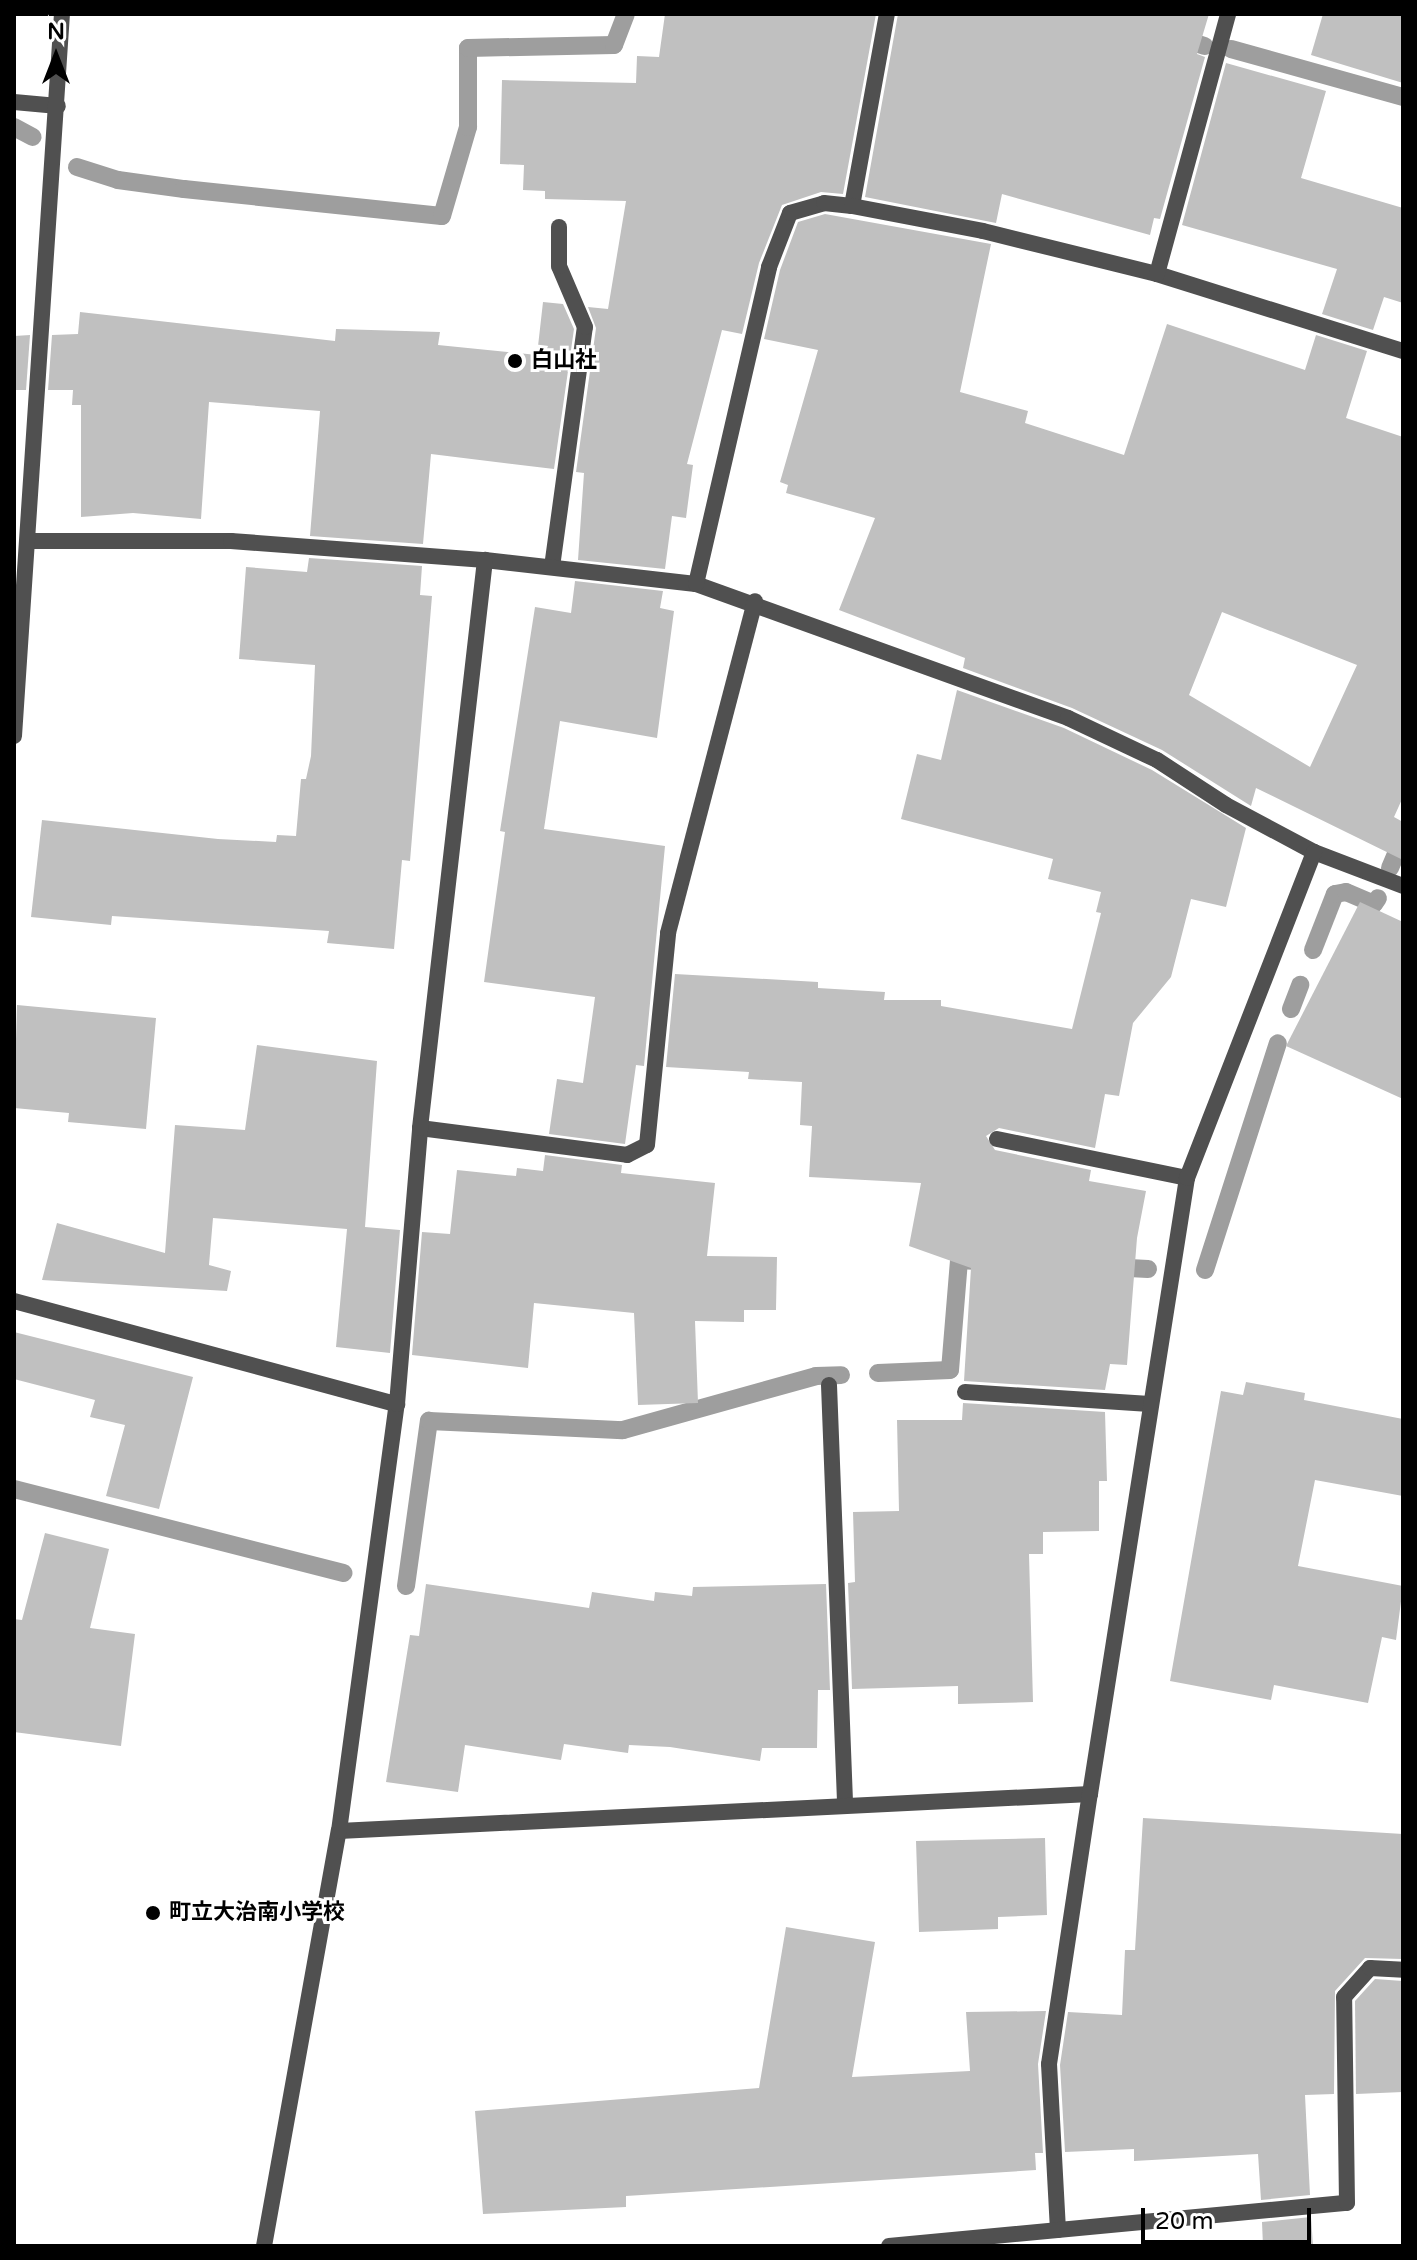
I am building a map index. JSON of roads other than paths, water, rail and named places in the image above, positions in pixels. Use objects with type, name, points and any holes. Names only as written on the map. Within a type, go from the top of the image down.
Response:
[{"type":"street","points":[[14,736],[20,592],[30,541],[62,14]]},
{"type":"street","points":[[852,206],[887,14]]},
{"type":"street","points":[[1157,274],[1228,14]]},
{"type":"street","points":[[14,102],[58,106]]},
{"type":"street","points":[[696,584],[769,267],[790,213],[824,203],[983,231],[1157,274],[1403,351]]},
{"type":"street","points":[[552,567],[585,327],[559,266],[559,227]]},
{"type":"street","points":[[30,541],[231,541],[485,560],[696,584],[755,601],[1068,718],[1157,760],[1226,805],[1314,852],[1403,886]]},
{"type":"street","points":[[269,2245],[339,1831],[397,1404],[420,1128],[485,560]]},
{"type":"street","points":[[420,1128],[627,1155],[647,1145],[668,933],[755,601]]},
{"type":"street","points":[[1058,2230],[1049,2064],[1187,1178],[1314,852]]},
{"type":"street","points":[[997,1139],[1187,1178]]},
{"type":"street","points":[[14,1301],[397,1404]]},
{"type":"street","points":[[829,1385],[845,1806]]},
{"type":"street","points":[[965,1392],[1150,1404]]},
{"type":"street","points":[[339,1831],[1090,1794]]},
{"type":"street","points":[[889,2246],[1347,2203],[1344,1997],[1370,1968],[1403,1970]]},
{"type":"waterway","points":[[77,167],[118,180],[184,189],[442,216],[468,127],[468,48],[614,45],[626,14]]},
{"type":"waterway","points":[[1177,37],[1205,46]]},
{"type":"waterway","points":[[1231,49],[1403,97]]},
{"type":"waterway","points":[[14,127],[33,137]]},
{"type":"waterway","points":[[1390,868],[1403,838]]},
{"type":"waterway","points":[[1313,950],[1335,894],[1346,892],[1374,904],[1378,898]]},
{"type":"waterway","points":[[1291,1009],[1300,985]]},
{"type":"waterway","points":[[1205,1270],[1278,1043]]},
{"type":"waterway","points":[[878,1373],[950,1370],[959,1260],[977,1261]]},
{"type":"waterway","points":[[1110,1267],[1148,1269]]},
{"type":"waterway","points":[[406,1586],[429,1421],[623,1430],[816,1376],[841,1375]]},
{"type":"waterway","points":[[14,1489],[343,1573]]},
{"type":"place","name":"白山社","points":[[515,361]]},
{"type":"place","name":"町立大治南小学校","points":[[153,1913]]}]
